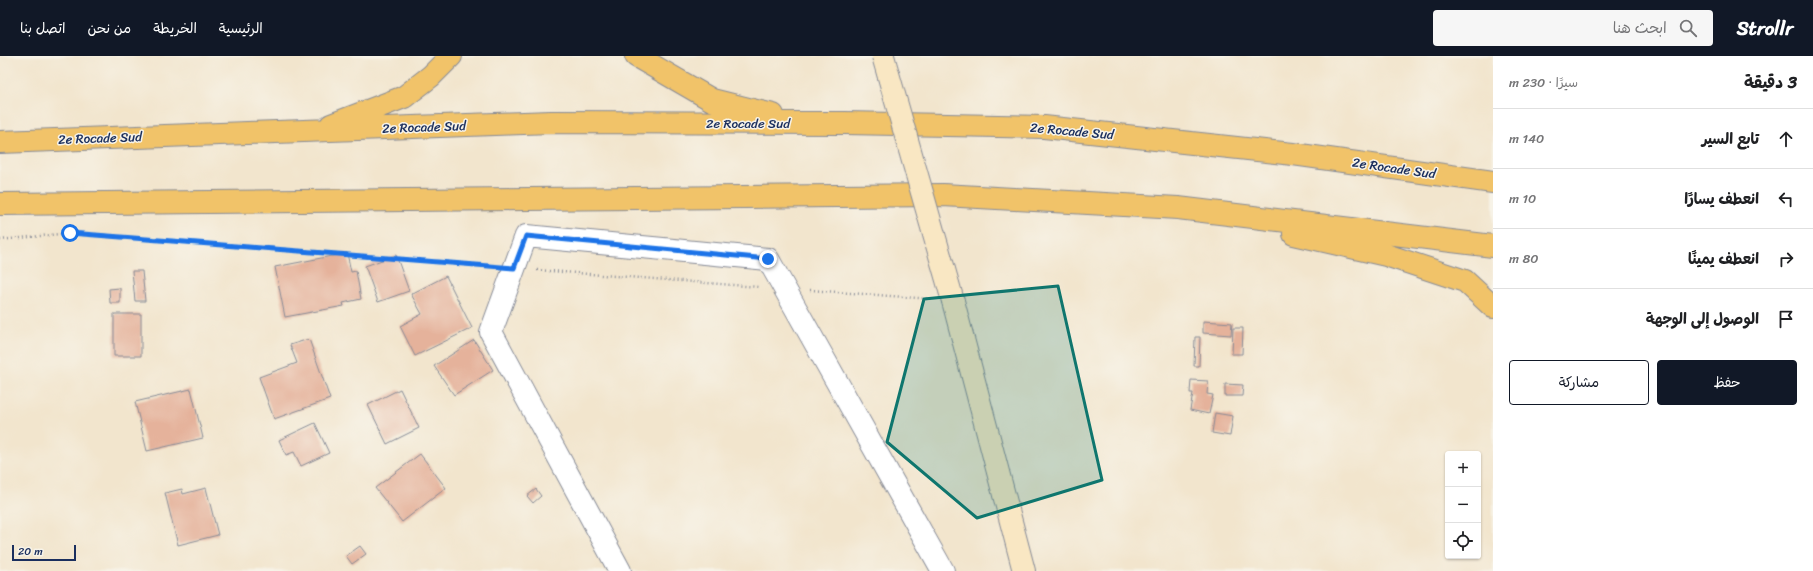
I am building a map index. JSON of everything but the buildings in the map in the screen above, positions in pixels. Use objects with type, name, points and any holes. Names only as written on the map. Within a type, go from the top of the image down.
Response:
[{"type":"highway","points":[[314,131],[404,97],[431,76],[451,56]]},
{"type":"highway","points":[[636,56],[712,100],[807,123]]},
{"type":"highway","name":"2e Rocade Sud","points":[[0,142],[551,122],[807,123],[1044,127],[1293,154],[1493,182]]},
{"type":"highway","points":[[0,204],[943,195],[1178,208],[1493,246]]},
{"type":"highway","points":[[1178,208],[1386,255],[1465,281],[1493,306]]},
{"type":"main road","points":[[883,56],[954,301],[1024,571]]},
{"type":"street","points":[[620,571],[491,332],[526,236],[768,259],[944,571]]},
{"type":"path","points":[[0,240],[70,233],[954,301]]},
{"type":"highlighted area","points":[[1058,286],[1102,480],[977,518],[887,442],[924,299]]},
{"type":"route","points":[[70,233],[514,268],[526,236],[768,259]]}]
